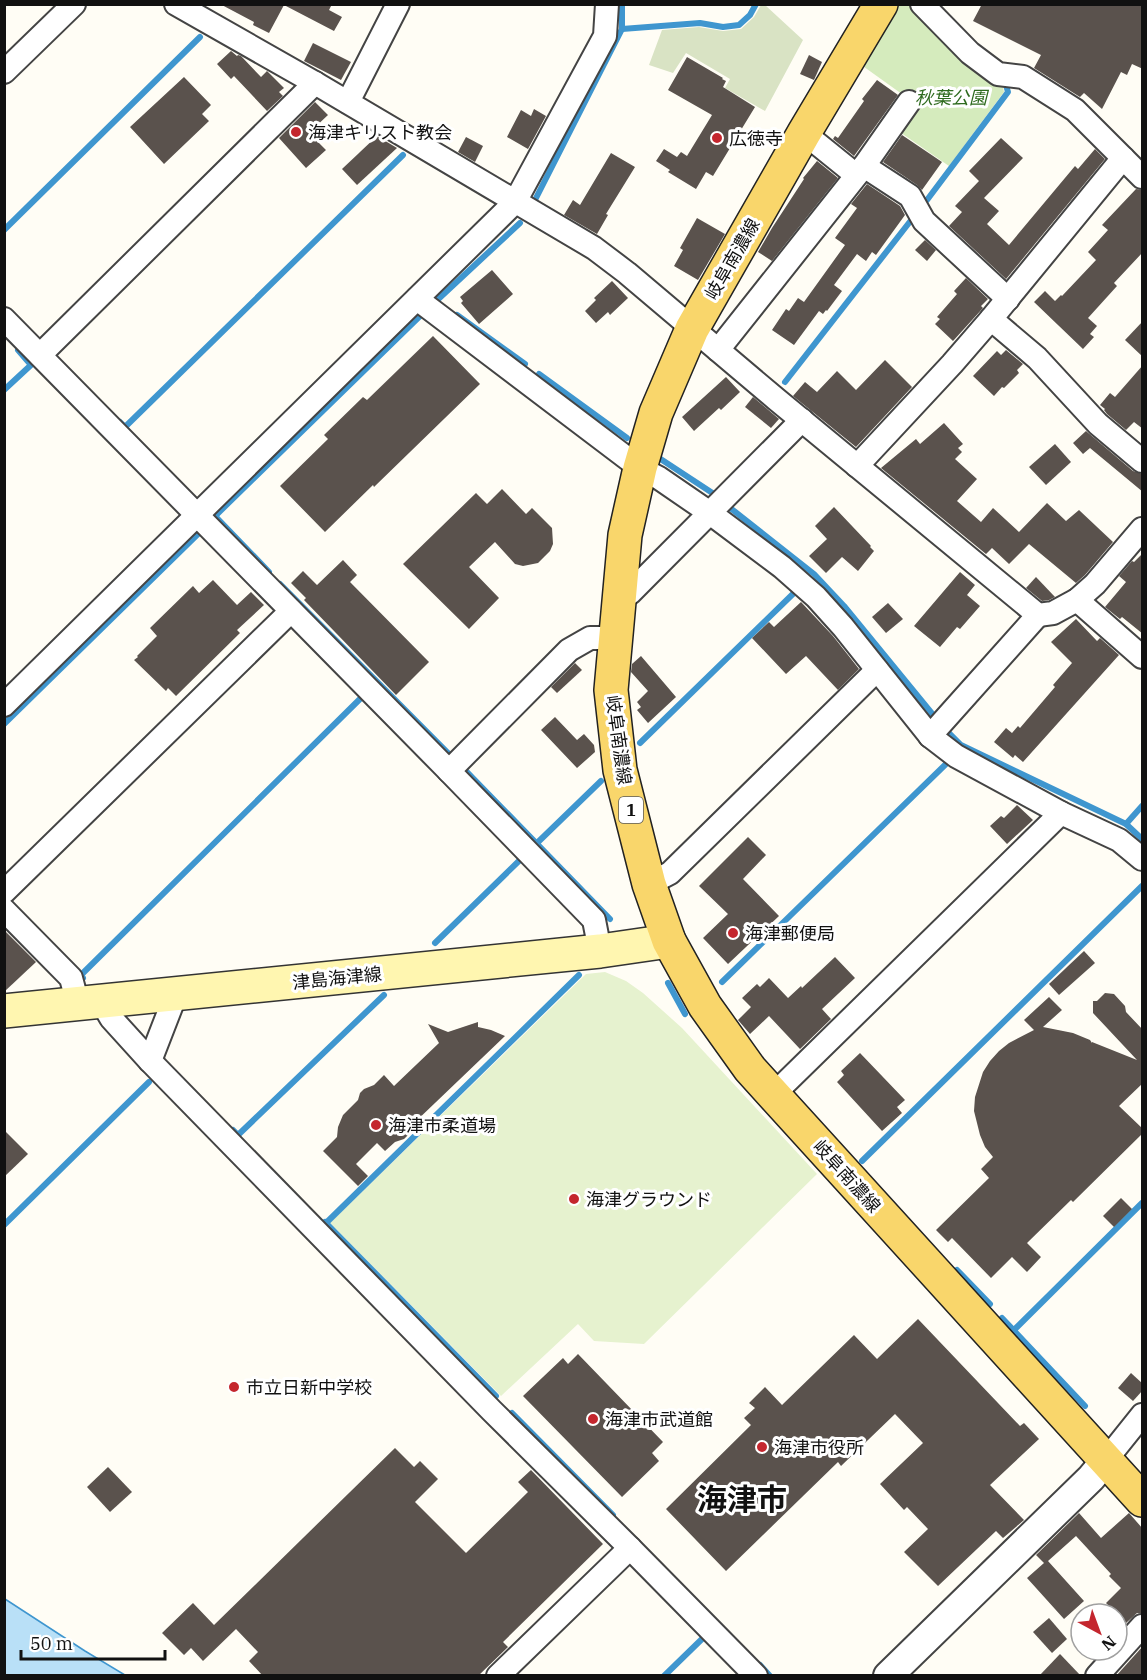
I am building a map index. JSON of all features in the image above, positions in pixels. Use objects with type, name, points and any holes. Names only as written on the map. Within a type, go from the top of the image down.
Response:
[{"type":"main road","name":"岐阜南濃線","points":[[881,4],[692,329],[656,412],[640,468],[625,535],[611,690],[620,770],[649,884],[669,941],[705,1006],[750,1069],[1143,1500]]},
{"type":"main road","name":"津島海津線","points":[[4,1011],[600,951],[669,941]]},
{"type":"street","points":[[4,72],[74,4]]},
{"type":"street","points":[[176,4],[348,102],[594,248],[1038,615]]},
{"type":"street","points":[[348,102],[398,4]]},
{"type":"street","points":[[4,705],[516,202],[605,36],[607,4]]},
{"type":"street","points":[[922,4],[970,53],[998,74],[1023,77],[1075,110],[1143,177]]},
{"type":"street","points":[[40,355],[315,83]]},
{"type":"street","points":[[718,350],[860,171],[909,102]]},
{"type":"street","points":[[804,133],[860,171],[910,196],[924,221],[1008,300]]},
{"type":"street","points":[[857,466],[1008,300],[1123,158]]},
{"type":"street","points":[[417,299],[640,468],[711,513],[782,567],[816,597],[843,627],[930,736],[956,756],[1061,813],[1119,840],[1143,859]]},
{"type":"street","points":[[4,319],[594,920],[600,951]]},
{"type":"street","points":[[991,319],[1037,358],[1098,424],[1143,461]]},
{"type":"street","points":[[619,596],[630,593],[802,420]]},
{"type":"street","points":[[930,736],[1038,615],[1053,613],[1077,600],[1095,584],[1143,529]]},
{"type":"street","points":[[1077,600],[1143,657]]},
{"type":"street","points":[[4,892],[291,610]]},
{"type":"street","points":[[450,771],[569,650],[590,638],[615,638]]},
{"type":"street","points":[[649,884],[670,873],[877,670]]},
{"type":"street","points":[[773,1095],[1061,813]]},
{"type":"street","points":[[4,910],[71,978],[75,993],[111,1018],[150,1061],[492,1411],[756,1676]]},
{"type":"street","points":[[150,1061],[176,994]]},
{"type":"street","points":[[888,1676],[1091,1478],[1143,1415]]},
{"type":"street","points":[[498,1676],[630,1548]]},
{"type":"street","points":[[1097,1676],[1143,1626]]},
{"type":"green space","points":[[761,5],[765,5],[803,40],[765,111],[725,88],[730,79],[686,53],[673,73],[649,65],[662,30],[699,27],[723,31],[741,29],[754,17]]},
{"type":"green space","name":"秋葉公園","points":[[897,5],[916,5],[1002,83],[1004,92],[949,166],[894,128],[913,102],[860,64]]},
{"type":"green space","name":"海津グラウンド","points":[[605,972],[626,981],[643,993],[682,1028],[817,1174],[644,1344],[594,1341],[578,1324],[501,1396],[330,1223],[586,974]]},
{"type":"water","points":[[5,1599],[85,1651],[125,1675],[5,1675]]},
{"type":"building","points":[[220,4],[332,4],[329,10],[342,17],[334,31],[284,5],[269,33],[253,25],[254,22]]},
{"type":"building","points":[[982,4],[1143,4],[1143,69],[1132,64],[1127,75],[1121,72],[1102,109],[1084,93],[1080,97],[1034,68],[1041,55],[973,21]]},
{"type":"building","points":[[313,43],[351,62],[341,80],[304,61]]},
{"type":"building","points":[[231,51],[241,56],[261,77],[267,71],[284,88],[279,92],[283,96],[267,111],[234,76],[231,79],[217,64]]},
{"type":"building","points":[[809,55],[822,62],[814,80],[800,74]]},
{"type":"building","points":[[687,57],[723,78],[726,81],[723,87],[755,107],[713,176],[706,172],[696,189],[668,172],[670,170],[656,161],[664,149],[677,157],[681,152],[687,156],[712,115],[668,90]]},
{"type":"building","points":[[184,77],[211,105],[202,114],[209,121],[164,164],[130,127]]},
{"type":"building","points":[[877,80],[898,95],[854,156],[833,139],[835,136],[838,138],[864,101],[862,99]]},
{"type":"building","name":"海津キリスト教会","points":[[315,102],[328,115],[312,130],[319,138],[317,141],[326,150],[306,168],[279,138]]},
{"type":"building","points":[[534,109],[546,116],[528,149],[507,137],[521,110],[531,116]]},
{"type":"building","points":[[902,135],[942,162],[922,190],[883,162]]},
{"type":"building","points":[[377,136],[397,148],[357,185],[342,169]]},
{"type":"building","points":[[466,137],[483,146],[475,162],[458,152]]},
{"type":"building","points":[[1001,138],[1023,158],[984,198],[999,211],[987,224],[1009,245],[1075,166],[1078,169],[1095,149],[1105,159],[1006,279],[949,226],[962,212],[955,206],[979,181],[969,171]]},
{"type":"building","points":[[611,153],[635,167],[606,214],[608,215],[597,234],[564,215],[573,200],[580,205]]},
{"type":"building","points":[[817,161],[838,178],[772,261],[758,252],[803,178]]},
{"type":"building","points":[[867,184],[900,206],[905,215],[876,255],[872,252],[866,261],[857,254],[834,285],[842,291],[827,311],[823,314],[819,311],[794,345],[772,330],[786,309],[789,311],[798,298],[804,302],[845,245],[835,238],[857,208],[851,204]]},
{"type":"building","points":[[1136,189],[1143,190],[1143,252],[1114,283],[1117,286],[1088,318],[1097,326],[1090,334],[1094,337],[1083,349],[1034,302],[1045,291],[1055,301],[1096,260],[1088,252],[1108,230],[1102,225]]},
{"type":"building","points":[[697,218],[725,234],[698,280],[674,266],[683,250],[680,248]]},
{"type":"building","points":[[925,240],[936,250],[927,261],[915,250]]},
{"type":"building","points":[[492,270],[513,294],[479,324],[461,303],[463,301],[460,297]]},
{"type":"building","points":[[966,278],[988,299],[981,306],[983,308],[953,341],[935,324],[940,319],[937,317],[957,294],[954,291]]},
{"type":"building","points":[[612,281],[628,298],[610,315],[608,312],[596,323],[585,311],[596,300],[594,298]]},
{"type":"building","points":[[1143,321],[1143,357],[1125,340]]},
{"type":"building","points":[[433,336],[480,384],[325,532],[280,486],[328,439],[324,435],[363,397],[367,400]]},
{"type":"building","points":[[1006,350],[1023,364],[1017,370],[1019,373],[994,396],[973,376],[997,351],[1001,355]]},
{"type":"building","points":[[885,360],[912,387],[856,447],[793,396],[805,382],[817,392],[837,371],[856,390]]},
{"type":"building","points":[[1143,365],[1143,429],[1134,422],[1126,430],[1100,405],[1110,393],[1115,397]]},
{"type":"building","points":[[726,377],[740,392],[694,431],[682,417]]},
{"type":"building","points":[[753,397],[779,419],[771,428],[745,407]]},
{"type":"building","points":[[944,423],[963,444],[958,448],[962,452],[955,459],[977,479],[957,501],[981,522],[993,508],[1019,532],[1047,503],[1066,521],[1079,510],[1113,542],[1076,583],[1029,544],[1009,564],[992,548],[986,554],[881,468],[916,439],[920,444]]},
{"type":"building","points":[[1086,431],[1133,471],[1143,474],[1143,492],[1090,448],[1083,454],[1073,443]]},
{"type":"building","points":[[1055,444],[1071,462],[1046,485],[1029,467]]},
{"type":"building","points":[[502,489],[526,514],[532,508],[552,528],[553,544],[550,551],[538,563],[523,566],[515,564],[495,542],[469,567],[499,598],[469,629],[403,564],[476,493],[487,504]]},
{"type":"building","points":[[834,507],[874,551],[858,571],[842,557],[826,573],[809,556],[827,539],[815,526]]},
{"type":"building","points":[[1143,553],[1143,634],[1105,607],[1126,582],[1119,576],[1132,561],[1134,562]]},
{"type":"building","points":[[343,560],[357,575],[350,582],[429,662],[396,695],[304,600],[306,598],[291,583],[303,571],[317,585]]},
{"type":"building","points":[[960,572],[975,585],[967,595],[980,606],[940,647],[914,626]]},
{"type":"building","points":[[1036,577],[1055,597],[1042,601],[1026,588]]},
{"type":"building","points":[[213,580],[237,605],[251,592],[264,605],[237,630],[240,633],[176,696],[168,688],[166,691],[134,660],[157,636],[150,628],[193,586],[199,593]]},
{"type":"building","points":[[801,602],[833,636],[859,669],[838,690],[806,656],[786,674],[752,638],[769,622],[774,627]]},
{"type":"building","points":[[888,603],[903,619],[886,633],[872,617]]},
{"type":"building","points":[[1076,619],[1097,641],[1100,638],[1119,655],[1023,762],[1015,755],[1013,758],[994,742],[1006,728],[1012,733],[1018,726],[1020,728],[1072,663],[1051,642]]},
{"type":"building","points":[[641,656],[676,697],[648,723],[637,710],[641,707],[637,702],[648,691],[631,672],[632,664]]},
{"type":"building","points":[[575,663],[582,670],[557,693],[551,687]]},
{"type":"building","points":[[555,717],[577,740],[584,734],[594,745],[595,752],[577,768],[541,730]]},
{"type":"building","points":[[1017,805],[1033,820],[1007,844],[990,826],[1001,816],[1004,818]]},
{"type":"building","points":[[748,837],[766,855],[743,879],[779,916],[728,964],[703,938],[728,914],[699,886]]},
{"type":"building","points":[[4,930],[36,962],[4,992]]},
{"type":"building","points":[[1084,951],[1095,963],[1059,995],[1049,984]]},
{"type":"building","points":[[835,957],[855,978],[822,1009],[831,1019],[800,1049],[769,1016],[750,1034],[738,1020],[751,1007],[742,998],[757,984],[760,987],[769,978],[788,998]]},
{"type":"building","points":[[1105,993],[1114,994],[1125,1006],[1126,1012],[1143,1030],[1143,1083],[1119,1106],[1143,1129],[1143,1133],[1073,1202],[1071,1200],[1027,1243],[1041,1257],[1027,1272],[1012,1257],[991,1278],[952,1238],[948,1242],[936,1230],[989,1178],[981,1169],[993,1157],[985,1147],[980,1135],[974,1111],[975,1097],[983,1072],[999,1051],[1034,1030],[1024,1020],[1049,997],[1062,1010],[1043,1027],[1073,1033],[1092,1043],[1137,1060],[1093,1013],[1093,1001],[1097,1001]]},
{"type":"building","points":[[478,1022],[478,1027],[505,1036],[412,1125],[409,1134],[404,1139],[395,1142],[385,1151],[377,1143],[356,1164],[368,1176],[358,1186],[323,1151],[337,1137],[343,1115],[358,1100],[364,1089],[374,1085],[384,1075],[394,1086],[439,1043],[428,1024],[448,1032]]},
{"type":"building","points":[[860,1053],[905,1100],[897,1107],[902,1113],[882,1131],[837,1082],[844,1075],[841,1071]]},
{"type":"building","points":[[4,1130],[28,1154],[4,1177]]},
{"type":"building","points":[[1121,1198],[1132,1209],[1114,1227],[1103,1216]]},
{"type":"building","name":"海津市役所","points":[[918,1319],[1020,1426],[1024,1423],[1039,1439],[990,1485],[1024,1520],[1003,1538],[996,1531],[938,1586],[904,1552],[928,1529],[907,1507],[904,1510],[880,1484],[923,1443],[895,1414],[841,1466],[838,1462],[726,1571],[666,1509],[751,1425],[744,1418],[755,1408],[749,1403],[765,1387],[782,1405],[854,1335],[877,1359]]},
{"type":"building","name":"海津市武道館","points":[[578,1354],[663,1442],[652,1453],[659,1461],[622,1497],[523,1396],[563,1358],[568,1364]]},
{"type":"building","points":[[1131,1373],[1143,1384],[1143,1390],[1133,1401],[1118,1388]]},
{"type":"building","points":[[395,1448],[414,1467],[420,1461],[438,1479],[415,1502],[466,1553],[528,1492],[518,1482],[531,1470],[603,1544],[503,1642],[508,1647],[478,1676],[263,1676],[249,1661],[258,1652],[236,1629],[203,1661],[191,1648],[184,1655],[162,1633],[193,1603],[214,1625]]},
{"type":"building","points":[[108,1467],[132,1492],[110,1512],[87,1487]]},
{"type":"building","points":[[1079,1513],[1101,1538],[1129,1513],[1143,1529],[1143,1613],[1137,1613],[1129,1620],[1129,1602],[1107,1602],[1121,1588],[1076,1536],[1048,1561],[1084,1601],[1069,1602],[1069,1614],[1064,1619],[1027,1578],[1044,1563],[1036,1555]]},
{"type":"building","points":[[1049,1618],[1067,1639],[1052,1653],[1033,1632]]},
{"type":"building","points":[[1143,1646],[1143,1676],[1116,1676]]},
{"type":"building","points":[[1060,1654],[1081,1676],[1039,1676]]},
{"type":"waterway","points":[[534,202],[622,29],[622,4]]},
{"type":"waterway","points":[[622,29],[700,23],[723,27],[739,25],[750,15],[756,4]]},
{"type":"waterway","points":[[4,230],[200,37]]},
{"type":"waterway","points":[[927,200],[1008,92],[1006,85]]},
{"type":"waterway","points":[[120,422],[125,427],[403,155]]},
{"type":"waterway","points":[[785,382],[912,219]]},
{"type":"waterway","points":[[433,304],[520,223]]},
{"type":"waterway","points":[[211,520],[421,315]]},
{"type":"waterway","points":[[457,315],[525,364]]},
{"type":"waterway","points":[[4,390],[31,365],[18,350],[21,347]]},
{"type":"waterway","points":[[539,374],[627,438]]},
{"type":"waterway","points":[[656,456],[717,496]]},
{"type":"waterway","points":[[729,507],[814,574],[844,606],[934,716]]},
{"type":"waterway","points":[[215,516],[269,572]]},
{"type":"waterway","points":[[4,724],[203,529]]},
{"type":"waterway","points":[[280,584],[451,756]]},
{"type":"waterway","points":[[640,743],[798,589]]},
{"type":"waterway","points":[[83,978],[81,975],[364,695]]},
{"type":"waterway","points":[[945,729],[961,745],[1126,824],[1142,839]]},
{"type":"waterway","points":[[722,982],[948,762]]},
{"type":"waterway","points":[[466,771],[610,919]]},
{"type":"waterway","points":[[536,844],[601,781]]},
{"type":"waterway","points":[[1126,824],[1142,806]]},
{"type":"waterway","points":[[435,943],[524,856]]},
{"type":"waterway","points":[[862,1161],[1142,886]]},
{"type":"waterway","points":[[326,1223],[579,975]]},
{"type":"waterway","points":[[668,983],[685,1014]]},
{"type":"waterway","points":[[233,1130],[238,1135],[384,995]]},
{"type":"waterway","points":[[4,1225],[149,1082]]},
{"type":"waterway","points":[[1014,1330],[1142,1203]]},
{"type":"waterway","points":[[325,1222],[496,1396]]},
{"type":"waterway","points":[[957,1270],[990,1304]]},
{"type":"waterway","points":[[1002,1318],[1085,1406]]},
{"type":"waterway","points":[[512,1413],[613,1515]]},
{"type":"waterway","points":[[664,1676],[703,1638]]},
{"type":"waterway","points":[[760,1665],[770,1676]]},
{"type":"place","name":"海津キリスト教会","points":[[296,132]]},
{"type":"place","name":"広徳寺","points":[[717,138]]},
{"type":"place","name":"海津郵便局","points":[[733,933]]},
{"type":"place","name":"海津市柔道場","points":[[376,1125]]},
{"type":"place","name":"海津グラウンド","points":[[574,1199]]},
{"type":"place","name":"市立日新中学校","points":[[234,1387]]},
{"type":"place","name":"海津市武道館","points":[[593,1419]]},
{"type":"place","name":"海津市役所","points":[[762,1447]]},
{"type":"district","name":"海津市","points":[[742,1498]]}]
